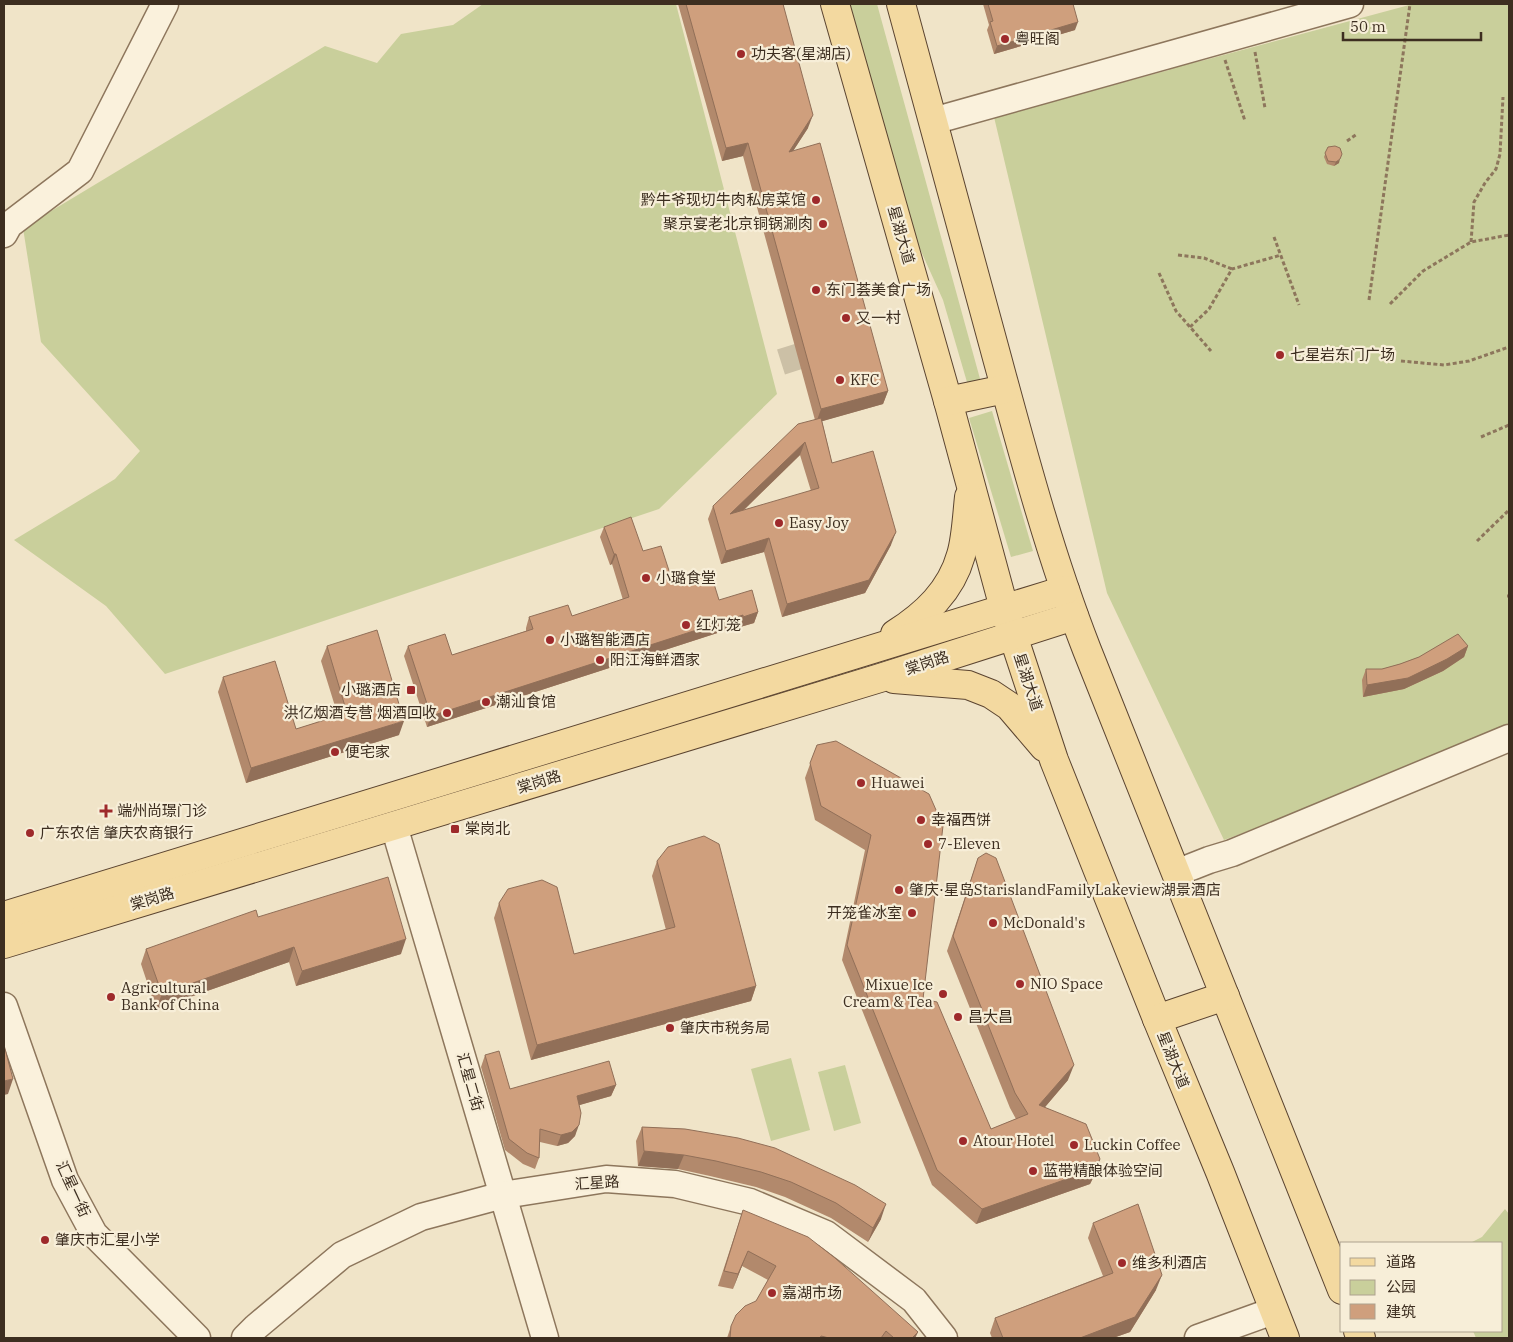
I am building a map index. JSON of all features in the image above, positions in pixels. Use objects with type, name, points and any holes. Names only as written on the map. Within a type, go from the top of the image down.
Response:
[{"type":"main road","name":"星湖大道","points":[[835,4],[948,400],[1004,608],[1054,760],[1285,1338]]},
{"type":"main road","points":[[901,4],[1006,389],[1065,590],[1340,1285]]},
{"type":"main road","points":[[948,400],[1006,389]]},
{"type":"main road","points":[[871,649],[914,622],[937,601],[952,579],[962,554],[970,486]]},
{"type":"main road","name":"棠岗路","points":[[4,916],[1065,590]]},
{"type":"main road","name":"棠岗路","points":[[4,944],[880,678],[1074,616]]},
{"type":"main road","points":[[880,678],[968,685],[991,694],[1009,706],[1054,760]]},
{"type":"main road","points":[[560,745],[568,773]]},
{"type":"main road","points":[[1157,1019],[1225,996]]},
{"type":"street","points":[[4,234],[9,225],[80,171],[165,4]]},
{"type":"street","points":[[933,121],[1350,4]]},
{"type":"street","points":[[1176,873],[1232,853],[1509,738]]},
{"type":"street","name":"汇星二街","points":[[394,826],[545,1338]]},
{"type":"street","name":"汇星一街","points":[[4,1006],[66,1180],[94,1234],[197,1338]]},
{"type":"street","name":"汇星路","points":[[245,1338],[256,1326],[342,1255],[421,1217],[503,1195],[606,1180],[675,1184],[750,1202],[826,1234],[914,1300],[944,1338]]},
{"type":"street","points":[[1198,1338],[1274,1311]]},
{"type":"path","points":[[1369,300],[1410,4]]},
{"type":"path","points":[[1251,32],[1265,108]]},
{"type":"path","points":[[1218,41],[1245,121]]},
{"type":"path","points":[[1471,242],[1474,202],[1496,168],[1500,154],[1503,97]]},
{"type":"path","points":[[1347,141],[1357,134]]},
{"type":"path","points":[[1390,304],[1423,271],[1471,242],[1509,236]]},
{"type":"path","points":[[1274,237],[1299,305]]},
{"type":"path","points":[[1178,255],[1204,258],[1232,269],[1281,255]]},
{"type":"path","points":[[1190,327],[1210,308],[1232,269]]},
{"type":"path","points":[[1159,274],[1176,311],[1211,352]]},
{"type":"path","points":[[1401,361],[1444,365],[1469,361],[1509,347]]},
{"type":"path","points":[[1480,437],[1509,425]]},
{"type":"path","points":[[1477,542],[1509,510]]},
{"type":"green space","points":[[483,4],[676,4],[777,394],[659,509],[165,674],[106,606],[14,540],[115,479],[140,451],[41,342],[23,228],[325,46],[377,63],[401,34],[453,25]]},
{"type":"green space","points":[[850,4],[877,4],[982,386],[969,389],[943,300],[912,231]]},
{"type":"green space","name":"七星岩东门广场","points":[[1413,4],[1509,4],[1509,735],[1224,840],[1107,593],[994,117],[1169,70],[1169,68]]},
{"type":"green space","points":[[992,411],[1033,551],[1011,557],[969,418]]},
{"type":"green space","points":[[791,1058],[810,1130],[771,1141],[751,1069]]},
{"type":"green space","points":[[845,1065],[861,1123],[834,1131],[818,1072]]},
{"type":"green space","points":[[1505,1209],[1509,1214],[1509,1338],[1476,1338],[1473,1332],[1503,1332],[1503,1242],[1472,1242],[1482,1237]]},
{"type":"building","points":[[686,4],[783,4],[813,115],[789,152],[820,143],[888,391],[821,409],[748,143],[726,148]]},
{"type":"building","points":[[988,4],[1073,4],[1078,22],[997,46],[990,22],[993,21]]},
{"type":"building","points":[[1335,146],[1340,148],[1342,154],[1340,159],[1336,162],[1328,161],[1325,153],[1328,147]]},
{"type":"building","points":[[821,418],[832,463],[873,451],[896,532],[869,580],[787,604],[769,538],[726,551],[713,506],[798,424]],"holes":[[[805,442],[819,488],[730,514]]]},
{"type":"building","points":[[631,517],[643,551],[661,546],[673,583],[710,571],[719,600],[752,590],[758,612],[743,617],[743,615],[431,716],[408,646],[445,634],[452,655],[533,629],[529,617],[568,605],[572,616],[629,597],[616,554],[614,554],[604,527]]},
{"type":"building","points":[[377,630],[404,721],[251,768],[223,677],[275,661],[296,729],[347,713],[327,646]]},
{"type":"building","points":[[1458,634],[1468,646],[1447,659],[1408,678],[1367,685],[1366,669],[1382,669],[1419,657]]},
{"type":"building","points":[[836,741],[929,794],[943,826],[923,999],[937,1002],[991,1129],[1028,1114],[1015,1093],[953,936],[978,858],[986,853],[996,858],[1074,1065],[1039,1105],[1086,1124],[1100,1159],[1095,1169],[982,1209],[937,1170],[847,945],[871,835],[821,806],[810,763],[817,745]]},
{"type":"building","points":[[704,836],[719,844],[756,986],[537,1045],[499,903],[508,889],[542,880],[557,887],[574,954],[675,927],[657,861],[668,847]]},
{"type":"building","points":[[388,877],[406,939],[302,971],[294,947],[162,994],[146,949],[256,910],[258,917]]},
{"type":"building","points":[[4,1045],[13,1079],[4,1081]]},
{"type":"building","points":[[499,1051],[510,1089],[609,1061],[616,1085],[577,1096],[581,1113],[579,1125],[572,1132],[561,1135],[540,1129],[539,1158],[527,1153],[509,1139],[485,1055]]},
{"type":"building","points":[[642,1127],[685,1129],[738,1138],[775,1148],[855,1185],[886,1204],[873,1228],[836,1203],[791,1182],[761,1172],[716,1161],[684,1155],[644,1151]]},
{"type":"building","name":"维多利酒店","points":[[1138,1204],[1162,1275],[1135,1317],[1080,1338],[1003,1338],[995,1318],[1113,1273],[1093,1223]]},
{"type":"building","name":"嘉湖市场","points":[[743,1210],[808,1237],[835,1258],[918,1332],[912,1338],[894,1338],[886,1331],[881,1338],[829,1338],[821,1336],[820,1338],[730,1338],[731,1326],[736,1315],[745,1306],[756,1301],[776,1266],[748,1251],[738,1274],[724,1271]]},
{"type":"tunnel","points":[[781,362],[831,346]]},
{"type":"place","name":"粤旺阁","points":[[1005,39]]},
{"type":"place","name":"功夫客(星湖店)","points":[[741,54]]},
{"type":"place","name":"黔牛爷现切牛肉私房菜馆","points":[[816,200]]},
{"type":"place","name":"聚京宴老北京铜锅涮肉","points":[[823,224]]},
{"type":"place","name":"东门荟美食广场","points":[[816,290]]},
{"type":"place","name":"又一村","points":[[846,318]]},
{"type":"place","name":"七星岩东门广场","points":[[1280,355]]},
{"type":"place","name":"KFC","points":[[840,380]]},
{"type":"place","name":"Easy Joy","points":[[779,523]]},
{"type":"place","name":"小璐食堂","points":[[646,578]]},
{"type":"place","name":"红灯笼","points":[[686,625]]},
{"type":"place","name":"小璐智能酒店","points":[[550,640]]},
{"type":"place","name":"阳江海鲜酒家","points":[[600,660]]},
{"type":"place","name":"小璐酒店","points":[[411,690]]},
{"type":"place","name":"潮汕食馆","points":[[486,702]]},
{"type":"place","name":"洪亿烟酒专营 烟酒回收","points":[[447,713]]},
{"type":"place","name":"便宅家","points":[[335,752]]},
{"type":"place","name":"Huawei","points":[[861,783]]},
{"type":"place","name":"端州尚璟门诊","points":[[106,811]]},
{"type":"place","name":"幸福西饼","points":[[921,820]]},
{"type":"place","name":"棠岗北","points":[[455,829]]},
{"type":"place","name":"广东农信 肇庆农商银行","points":[[30,833]]},
{"type":"place","name":"7-Eleven","points":[[928,844]]},
{"type":"place","name":"肇庆·星岛StarislandFamilyLakeview湖景酒店","points":[[899,890]]},
{"type":"place","name":"开笼雀冰室","points":[[912,913]]},
{"type":"place","name":"McDonald's","points":[[993,923]]},
{"type":"place","name":"NIO Space","points":[[1020,984]]},
{"type":"place","name":"Mixue Ice Cream & Tea","points":[[943,994]]},
{"type":"place","name":"Agricultural Bank of China","points":[[111,997]]},
{"type":"place","name":"昌大昌","points":[[958,1017]]},
{"type":"place","name":"肇庆市税务局","points":[[670,1028]]},
{"type":"place","name":"Atour Hotel","points":[[963,1141]]},
{"type":"place","name":"Luckin Coffee","points":[[1074,1145]]},
{"type":"place","name":"蓝带精酿体验空间","points":[[1033,1171]]},
{"type":"place","name":"肇庆市汇星小学","points":[[45,1240]]},
{"type":"place","name":"维多利酒店","points":[[1122,1263]]},
{"type":"place","name":"嘉湖市场","points":[[772,1293]]}]
